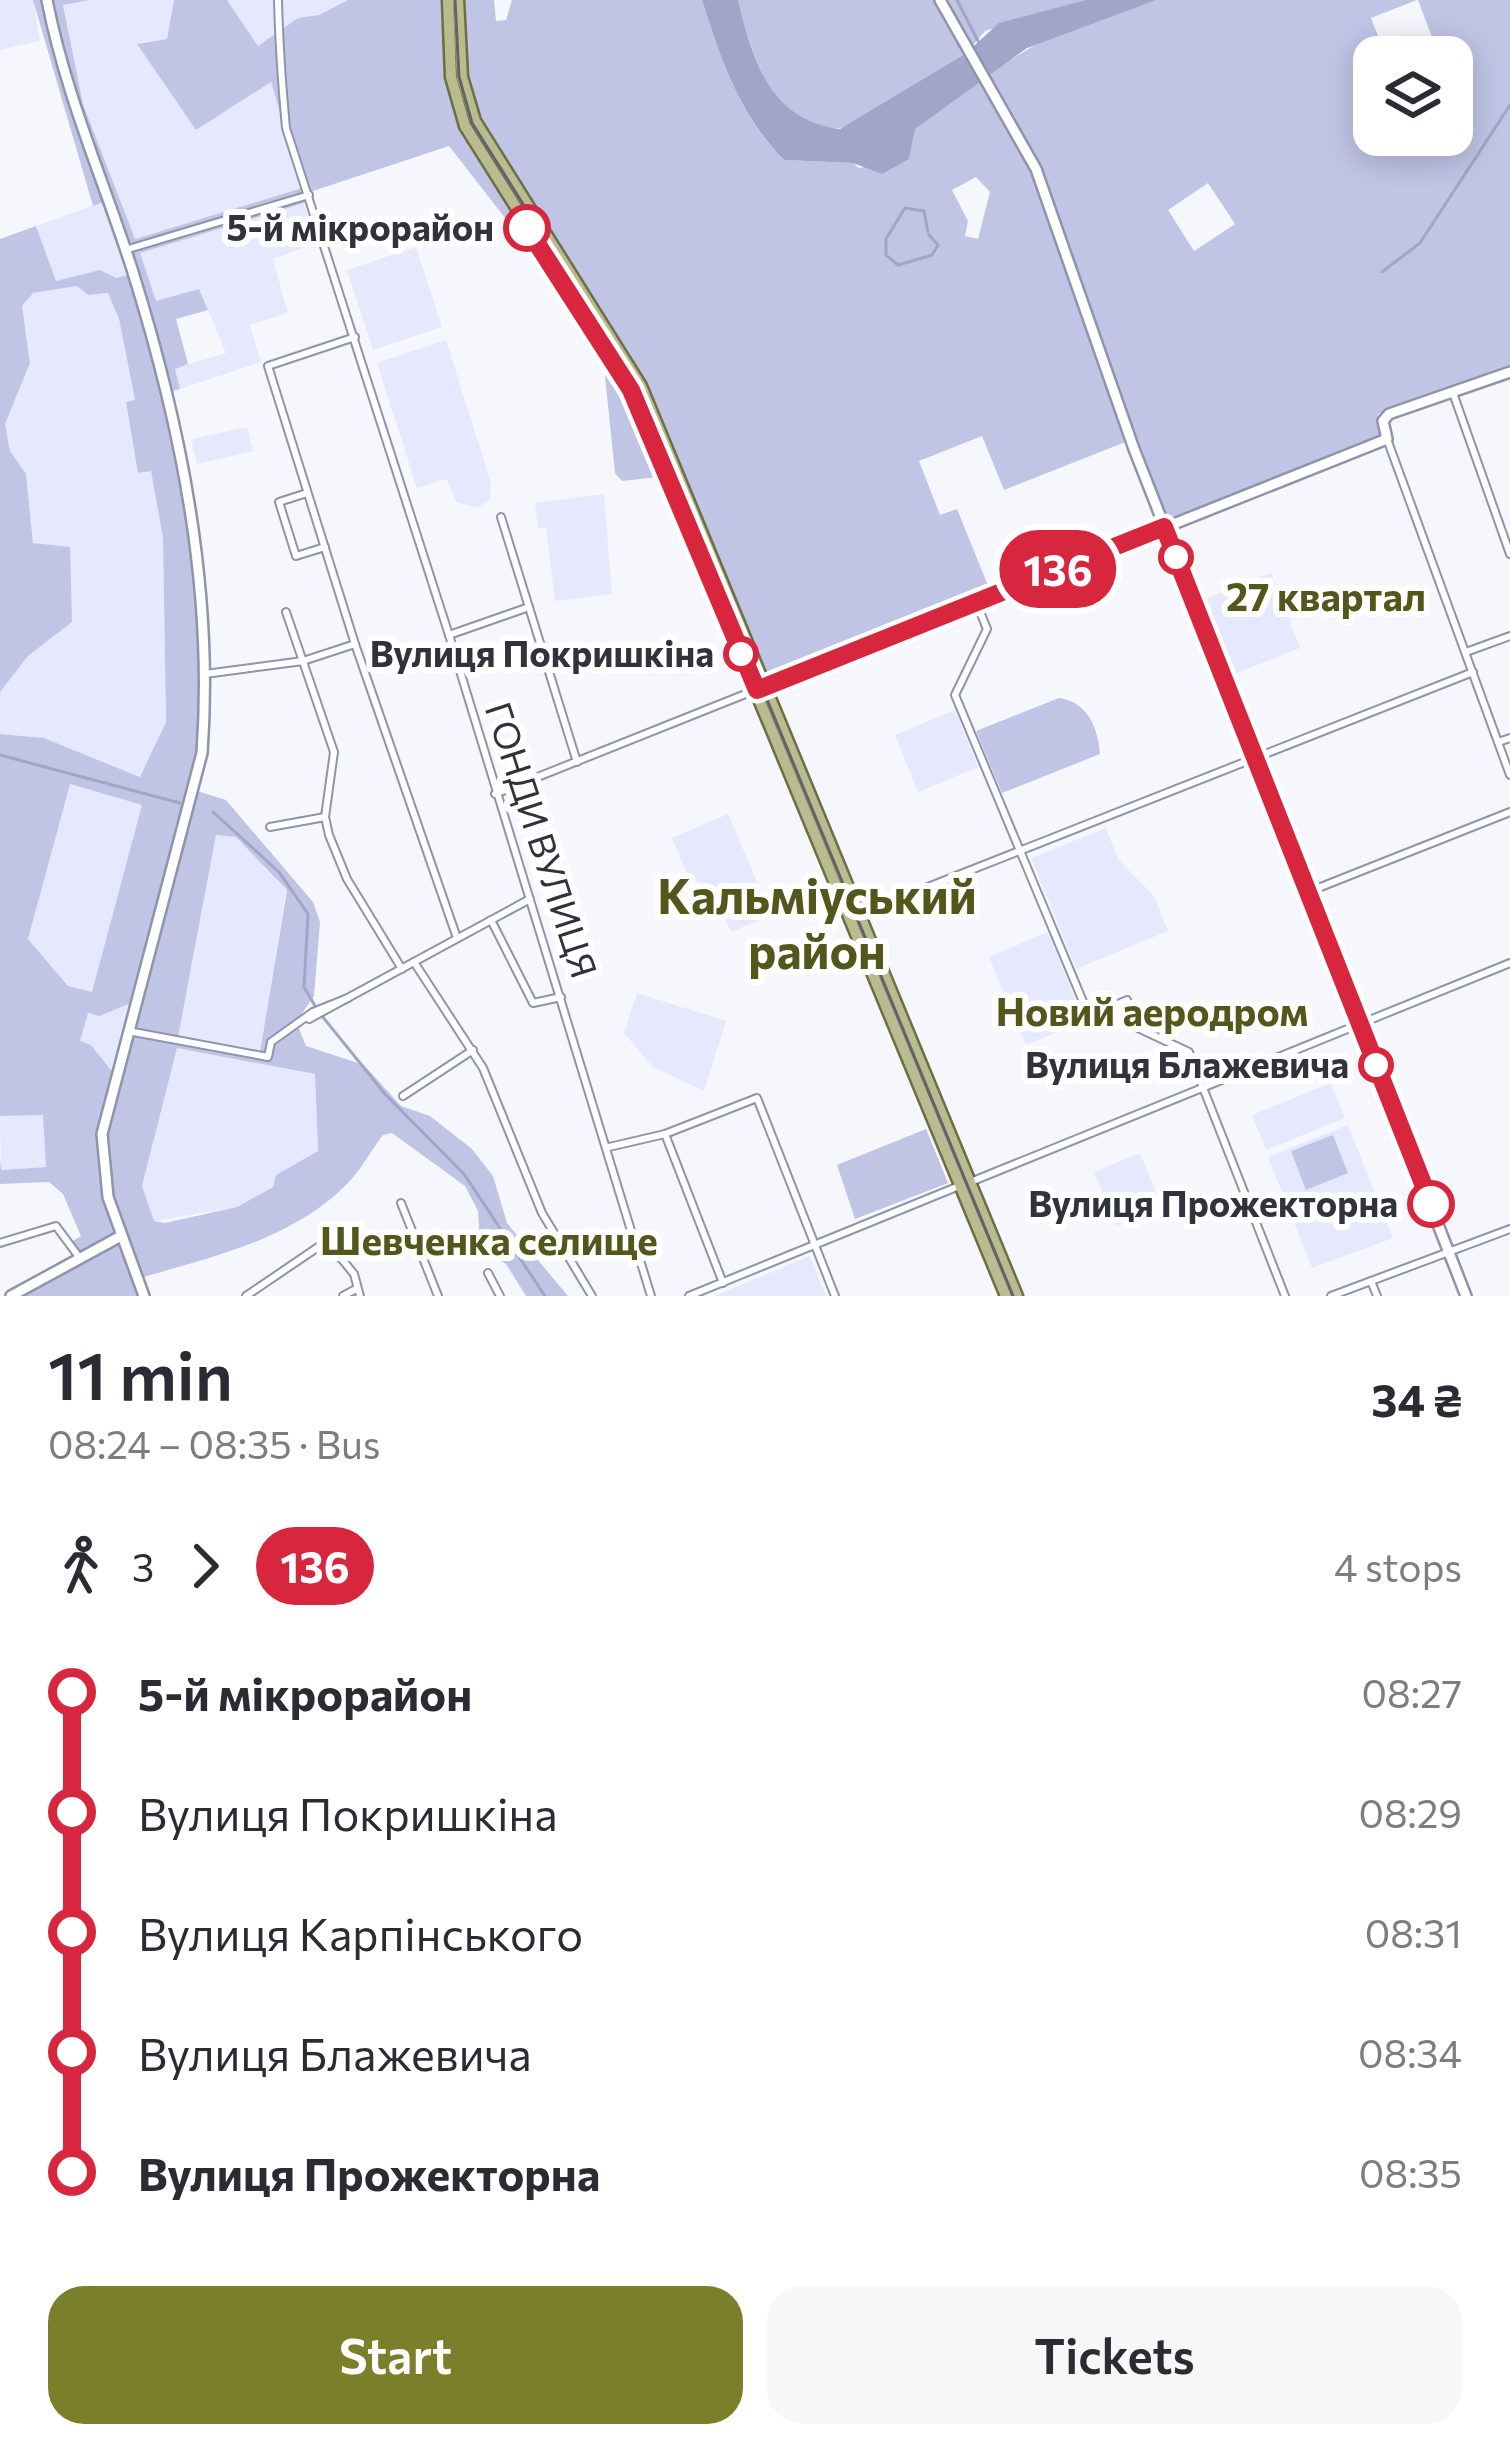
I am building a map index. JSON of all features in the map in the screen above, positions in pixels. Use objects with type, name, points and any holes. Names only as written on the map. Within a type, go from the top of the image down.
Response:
[{"type":"main road","points":[[448,0],[451,77],[465,126],[626,379],[762,688]]},
{"type":"main road","points":[[458,0],[462,76],[475,121],[635,374],[1017,1296]]},
{"type":"main road","points":[[968,1183],[1006,1296]]},
{"type":"street","points":[[47,0],[72,100],[125,250],[194,520],[205,674],[196,791],[128,1031],[101,1154],[121,1235],[144,1296]]},
{"type":"street","name":"ГОНДИ ВУЛИЦЯ","points":[[278,0],[276,43],[286,82],[286,128],[356,337],[609,1147],[651,1296]]},
{"type":"street","points":[[940,0],[1036,169],[1164,527],[1466,1296]]},
{"type":"street","points":[[125,250],[309,195]]},
{"type":"street","points":[[356,337],[268,366],[355,644],[457,938]]},
{"type":"street","points":[[1510,372],[1389,413],[1383,422],[1510,775]]},
{"type":"street","points":[[1452,389],[1510,554]]},
{"type":"street","points":[[495,794],[1387,439]]},
{"type":"street","points":[[308,493],[279,502],[296,556],[325,547]]},
{"type":"street","points":[[501,518],[577,762]]},
{"type":"street","points":[[976,602],[987,628],[955,695],[1089,1016],[1127,1000],[1138,1028],[1189,1052],[1286,1296]]},
{"type":"street","points":[[449,635],[529,607]]},
{"type":"street","points":[[286,611],[331,736],[334,769],[325,817],[347,879],[402,968]]},
{"type":"street","points":[[1466,652],[1510,636]]},
{"type":"street","points":[[205,674],[303,661],[355,644]]},
{"type":"street","points":[[857,915],[1473,672]]},
{"type":"street","points":[[1498,742],[1510,738]]},
{"type":"street","points":[[1308,892],[1510,812]]},
{"type":"street","points":[[269,826],[325,817]]},
{"type":"street","points":[[128,1031],[268,1058],[271,1042],[313,1016],[530,899]]},
{"type":"street","points":[[491,920],[533,1004],[562,997]]},
{"type":"street","points":[[414,962],[473,1050],[542,1213],[592,1296]]},
{"type":"street","points":[[689,1296],[1510,963]]},
{"type":"street","points":[[403,1096],[473,1050]]},
{"type":"street","points":[[609,1147],[665,1134],[758,1099],[835,1296]]},
{"type":"street","points":[[665,1134],[723,1283]]},
{"type":"street","points":[[401,1203],[438,1296]]},
{"type":"street","points":[[0,1243],[56,1226],[80,1258]]},
{"type":"street","points":[[1331,1296],[1510,1229]]},
{"type":"street","points":[[10,1296],[121,1235]]},
{"type":"street","points":[[246,1296],[327,1240],[354,1274],[358,1292],[343,1296]]},
{"type":"street","points":[[488,1273],[500,1296]]},
{"type":"street","points":[[1371,1281],[1377,1296]]},
{"type":"shaded area","points":[[0,0],[33,0],[40,41],[0,50]]},
{"type":"shaded area","points":[[33,0],[45,0],[106,201],[93,206]]},
{"type":"shaded area","points":[[49,0],[90,0],[63,5],[83,104],[135,239],[302,188],[271,82],[196,130],[137,44],[167,39],[174,0],[227,0],[258,46],[298,18],[319,15],[348,0],[444,0],[448,78],[468,139],[535,247],[530,250],[449,146],[310,192],[304,203],[140,253],[156,301],[199,289],[208,310],[176,319],[188,364],[175,369],[180,389],[167,393],[73,99]]},
{"type":"shaded area","points":[[174,0],[168,39],[139,43],[271,82],[302,188],[134,239],[83,104],[63,4]]},
{"type":"shaded area","points":[[227,0],[349,0],[258,46]]},
{"type":"shaded area","points":[[462,0],[494,0],[496,21],[506,20],[512,0],[702,0],[724,65],[768,143],[784,160],[853,163],[859,168],[909,159],[914,129],[980,78],[1033,170],[1128,441],[1004,490],[982,436],[919,461],[940,515],[957,509],[991,593],[768,682],[638,372],[479,119],[466,76]],"holes":[[[976,177],[990,192],[978,239],[965,236],[968,221],[952,190]]]},
{"type":"shaded area","points":[[702,0],[738,0],[758,65],[780,100],[816,123],[840,129],[965,54],[999,23],[1086,0],[1156,0],[1027,48],[915,129],[909,159],[882,174],[853,163],[784,160],[743,105]]},
{"type":"shaded area","points":[[738,0],[937,0],[965,54],[847,127],[822,128],[801,120],[770,88]]},
{"type":"shaded area","points":[[942,0],[1086,0],[985,31],[968,51]]},
{"type":"shaded area","points":[[1156,0],[1417,0],[1371,18],[1378,36],[1353,36],[1353,156],[1473,156],[1473,36],[1432,36],[1418,0],[1510,0],[1510,372],[1378,414],[1387,439],[1164,527],[1036,169],[984,76],[1055,33]],"holes":[[[1208,183],[1235,224],[1194,251],[1168,210]]]},
{"type":"shaded area","points":[[106,201],[131,274],[116,279],[100,270],[56,282],[36,226]]},
{"type":"shaded area","points":[[304,203],[317,243],[273,259],[288,313],[250,325],[261,362],[180,389],[175,368],[226,353],[199,289],[156,302],[139,253]]},
{"type":"shaded area","points":[[36,226],[56,281],[100,270],[116,278],[131,274],[176,449],[204,635],[200,753],[179,847],[134,1002],[99,1016],[88,1013],[80,1041],[91,1045],[114,1074],[99,1154],[119,1234],[80,1255],[71,1242],[81,1236],[63,1194],[49,1182],[0,1184],[0,1157],[1,1170],[46,1167],[43,1115],[0,1116],[0,734],[44,738],[140,777],[166,722],[163,538],[151,471],[138,473],[126,402],[135,400],[119,319],[108,293],[88,295],[77,286],[33,293],[22,306],[30,363],[5,424],[10,451],[26,474],[33,543],[70,547],[72,622],[28,656],[0,692],[0,239]],"holes":[[[70,784],[142,805],[92,992],[68,986],[28,939]]]},
{"type":"shaded area","points":[[416,247],[442,327],[373,350],[347,270]]},
{"type":"shaded area","points":[[77,286],[88,295],[108,293],[119,319],[135,401],[127,402],[139,473],[151,470],[163,538],[166,722],[141,777],[44,738],[0,734],[0,692],[28,656],[72,622],[33,544],[26,474],[10,451],[5,424],[30,363],[22,306],[33,293]]},
{"type":"shaded area","points":[[446,340],[491,483],[490,498],[478,508],[456,502],[447,479],[417,488],[377,363]]},
{"type":"shaded area","points":[[613,375],[658,477],[622,481],[615,473],[605,376]]},
{"type":"shaded area","points":[[247,427],[253,451],[197,464],[191,439]]},
{"type":"shaded area","points":[[604,494],[612,594],[555,601],[546,528],[538,528],[535,503]]},
{"type":"shaded area","points":[[1271,573],[1300,648],[1232,675],[1203,600]]},
{"type":"shaded area","points":[[1059,698],[1085,711],[1100,754],[1002,793],[976,731]]},
{"type":"shaded area","points":[[955,710],[978,767],[918,792],[895,735]]},
{"type":"shaded area","points":[[69,784],[143,805],[93,992],[68,986],[28,939]]},
{"type":"shaded area","points":[[197,791],[226,800],[313,902],[320,922],[314,996],[296,1022],[306,1046],[364,1065],[401,1106],[430,1116],[472,1149],[493,1176],[507,1223],[568,1296],[526,1296],[506,1264],[480,1247],[478,1211],[465,1186],[392,1133],[383,1135],[344,1187],[299,1221],[248,1245],[140,1278],[114,1210],[104,1134]],"holes":[[[216,835],[236,837],[287,890],[260,1052],[178,1037]],[[177,1048],[315,1074],[318,1151],[276,1175],[273,1187],[237,1207],[165,1223],[154,1221],[142,1186]]]},
{"type":"shaded area","points":[[728,814],[771,915],[731,932],[721,908],[685,869],[672,838]]},
{"type":"shaded area","points":[[1106,828],[1118,859],[1154,896],[1168,931],[1076,969],[1031,858]]},
{"type":"shaded area","points":[[216,835],[236,836],[286,890],[260,1053],[178,1037]]},
{"type":"shaded area","points":[[1048,932],[1084,1021],[1026,1045],[989,957]]},
{"type":"shaded area","points":[[637,993],[726,1021],[704,1091],[653,1067],[624,1033]]},
{"type":"shaded area","points":[[134,1002],[114,1074],[91,1045],[79,1042],[88,1013]]},
{"type":"shaded area","points":[[177,1047],[315,1074],[318,1151],[276,1175],[273,1187],[237,1207],[154,1221],[142,1186]]},
{"type":"shaded area","points":[[1331,1083],[1345,1118],[1266,1150],[1252,1115]]},
{"type":"shaded area","points":[[44,1114],[46,1167],[1,1170],[0,1116]]},
{"type":"shaded area","points":[[1348,1125],[1393,1238],[1312,1268],[1268,1157]]},
{"type":"shaded area","points":[[926,1129],[948,1183],[855,1219],[837,1165]]},
{"type":"shaded area","points":[[1333,1135],[1348,1173],[1306,1190],[1291,1151]]},
{"type":"shaded area","points":[[1140,1153],[1162,1208],[1116,1226],[1094,1172]]},
{"type":"shaded area","points":[[121,1239],[142,1296],[18,1296]]},
{"type":"shaded area","points":[[810,1256],[826,1296],[714,1296]]},
{"type":"waterway","points":[[957,0],[978,41]]},
{"type":"waterway","points":[[1382,272],[1420,243],[1510,105]]},
{"type":"waterway","points":[[928,232],[924,211],[905,208],[886,239],[886,255],[898,265],[932,255],[938,245],[929,235]]},
{"type":"waterway","points":[[0,755],[180,803]]},
{"type":"waterway","points":[[213,812],[279,872],[308,914],[304,987],[318,1011],[385,1094],[464,1174],[545,1296]]},
{"type":"tram line","points":[[455,0],[459,77],[472,123],[638,387],[1013,1296]]},
{"type":"bus line","name":"136","points":[[527,228],[631,390],[757,690],[1164,527],[1431,1204]]},
{"type":"place","name":"5-й мікрорайон","points":[[527,228]]},
{"type":"place","name":"Вулиця Покришкіна","points":[[741,654]]},
{"type":"place","name":"Вулиця Блажевича","points":[[1376,1065]]},
{"type":"place","name":"Вулиця Прожекторна","points":[[1431,1204]]},
{"type":"district","name":"27 квартал","points":[[1326,597]]},
{"type":"district","name":"Кальміуський район","points":[[817,924]]},
{"type":"district","name":"Новий аеродром","points":[[1152,1012]]},
{"type":"district","name":"Шевченка селище","points":[[489,1241]]}]
